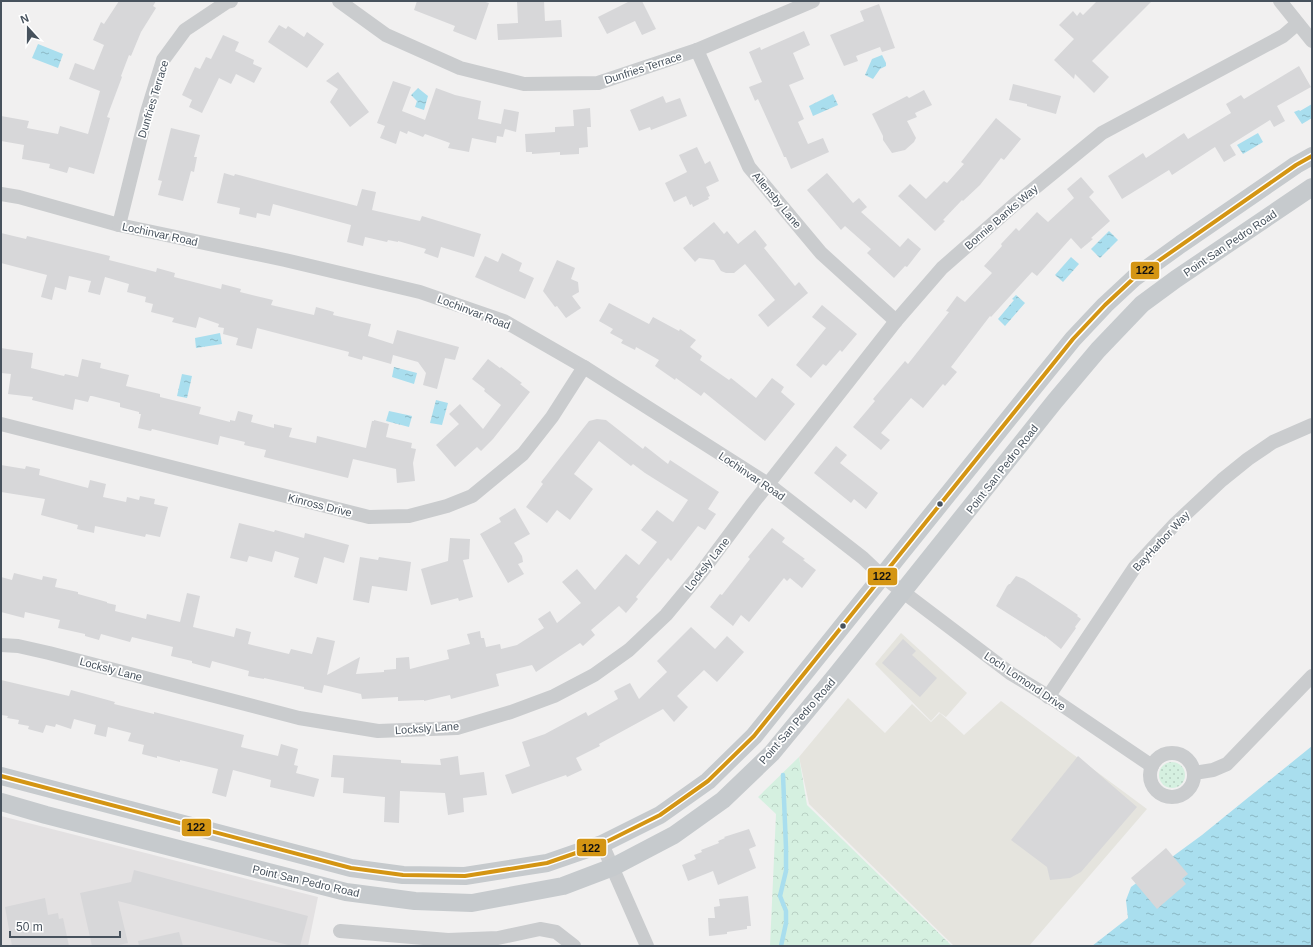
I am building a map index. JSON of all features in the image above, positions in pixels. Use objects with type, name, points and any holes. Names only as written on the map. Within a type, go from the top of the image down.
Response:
[{"type":"main road","name":"Point San Pedro Road","points":[[1,776],[351,868],[403,876],[465,876],[547,862],[602,844],[660,815],[708,781],[754,736],[1030,392],[1078,334],[1105,305],[1134,278],[1181,244],[1296,165],[1312,156]]},
{"type":"main road","name":"Point San Pedro Road","points":[[1,802],[46,815],[346,892],[416,901],[472,903],[563,886],[613,867],[674,835],[723,800],[772,753],[903,592],[1049,408],[1098,350],[1142,304],[1312,187]]},
{"type":"main road","points":[[1030,392],[1049,408]]},
{"type":"street","name":"Dunfries Terrace","points":[[119,225],[147,112],[163,60],[185,30],[227,2],[231,1]]},
{"type":"street","name":"Dunfries Terrace","points":[[339,1],[386,35],[460,68],[524,84],[598,83],[697,50],[813,1]]},
{"type":"street","points":[[1280,1],[1312,41]]},
{"type":"street","name":"Bonnie Banks Way","points":[[768,484],[896,321],[942,268],[1015,204],[1102,133],[1283,36],[1298,24]]},
{"type":"street","name":"Allensby Lane","points":[[697,50],[750,167],[821,253],[896,321]]},
{"type":"street","name":"Lochinvar Road","points":[[1,194],[19,197],[119,225],[285,260],[420,292],[504,322],[584,367],[768,484],[863,558],[882,576]]},
{"type":"street","name":"Kinross Drive","points":[[1,424],[369,517],[409,516],[446,506],[472,496],[499,476],[523,454],[552,417],[584,367]]},
{"type":"street","name":"BayHarbor Way","points":[[1048,697],[1135,567],[1175,524],[1222,480],[1254,455],[1273,442],[1312,424]]},
{"type":"street","name":"Locksly Lane","points":[[1,645],[18,646],[49,653],[299,718],[378,731],[457,728],[511,712],[554,696],[594,675],[629,650],[666,615],[700,574],[768,484]]},
{"type":"street","name":"Loch Lomond Drive","points":[[882,576],[1010,673],[1152,766]]},
{"type":"street","points":[[1194,773],[1212,770],[1227,764],[1312,676]]},
{"type":"street","points":[[1176,754],[1183,756],[1192,766],[1194,781],[1186,793],[1172,797],[1165,796],[1158,792],[1154,787],[1150,773],[1152,766],[1156,760],[1162,756],[1176,754]]},
{"type":"street","points":[[602,844],[646,946]]},
{"type":"street","points":[[340,931],[448,940],[498,938],[540,929],[556,932],[574,946]]},
{"type":"shaded area","points":[[901,633],[967,693],[946,717],[939,712],[931,721],[875,664]]},
{"type":"shaded area","points":[[848,698],[885,733],[912,704],[931,722],[940,713],[964,735],[1001,701],[1147,809],[1029,946],[954,946],[809,804],[799,757]]},
{"type":"shaded area","points":[[1,816],[318,897],[308,946],[1,946]]},
{"type":"green space","points":[[799,757],[807,805],[952,946],[770,946],[776,814],[758,797]]},
{"type":"green space","points":[[1172,762],[1181,766],[1185,775],[1181,784],[1172,788],[1163,784],[1159,775],[1163,766]]},
{"type":"water","points":[[38,44],[63,54],[58,68],[32,58]]},
{"type":"water","points":[[882,55],[886,66],[880,69],[873,79],[865,75],[872,59]]},
{"type":"water","points":[[418,88],[428,96],[424,110],[415,107],[417,101],[411,95]]},
{"type":"water","points":[[833,94],[838,105],[813,116],[809,106]]},
{"type":"water","points":[[1312,104],[1312,118],[1302,124],[1294,112],[1300,111]]},
{"type":"water","points":[[1258,133],[1263,142],[1243,154],[1237,145]]},
{"type":"water","points":[[1109,231],[1118,240],[1100,258],[1091,249]]},
{"type":"water","points":[[1071,257],[1079,264],[1063,282],[1055,275]]},
{"type":"water","points":[[1016,295],[1025,303],[1005,326],[998,319],[1014,300],[1012,299]]},
{"type":"water","points":[[220,333],[222,344],[196,348],[195,338]]},
{"type":"water","points":[[394,367],[417,373],[414,384],[392,377]]},
{"type":"water","points":[[182,374],[192,376],[187,398],[177,396]]},
{"type":"water","points":[[436,400],[448,403],[442,425],[430,423]]},
{"type":"water","points":[[389,411],[412,416],[409,427],[386,421]]},
{"type":"water","points":[[1312,746],[1312,946],[1092,946],[1128,918],[1126,900],[1131,887],[1202,835]]},
{"type":"building","points":[[119,1],[156,1],[153,6],[156,8],[141,32],[131,56],[129,55],[121,76],[122,77],[107,117],[110,118],[94,174],[69,167],[67,173],[49,168],[50,164],[22,159],[24,145],[1,141],[1,116],[29,121],[27,128],[58,134],[60,126],[88,134],[100,91],[69,79],[75,63],[94,70],[104,45],[93,40],[101,22],[104,24]]},
{"type":"building","points":[[417,1],[482,1],[489,3],[476,40],[453,31],[455,26],[414,10]]},
{"type":"building","points":[[517,1],[544,1],[545,21],[561,20],[562,37],[498,40],[497,24],[518,23]]},
{"type":"building","points":[[630,1],[642,1],[656,29],[642,35],[635,21],[607,34],[598,17]]},
{"type":"building","points":[[1097,1],[1152,1],[1092,61],[1109,77],[1094,93],[1075,74],[1074,79],[1054,60],[1074,39],[1059,25],[1073,11],[1077,16],[1080,12],[1083,15]]},
{"type":"building","points":[[879,4],[895,48],[882,52],[880,47],[856,56],[858,61],[844,66],[830,35],[864,21],[860,11]]},
{"type":"building","points":[[279,25],[286,29],[288,26],[304,37],[307,32],[324,44],[307,68],[268,42]]},
{"type":"building","points":[[804,31],[810,45],[793,53],[804,79],[789,85],[804,119],[798,122],[808,144],[823,138],[829,152],[791,169],[786,157],[784,157],[758,99],[755,101],[749,87],[762,82],[749,52],[760,47],[761,50]]},
{"type":"building","points":[[223,35],[239,42],[235,51],[254,60],[253,64],[262,68],[254,83],[236,74],[231,84],[219,78],[202,113],[189,107],[192,100],[182,95],[195,67],[200,69],[206,57],[211,59]]},
{"type":"building","points":[[1299,66],[1311,87],[1277,106],[1285,121],[1274,127],[1270,120],[1230,145],[1236,155],[1224,162],[1215,147],[1172,175],[1169,170],[1122,199],[1108,176],[1143,153],[1146,158],[1184,133],[1188,139],[1231,113],[1226,104],[1241,95],[1244,99]]},
{"type":"building","points":[[338,72],[369,112],[350,127],[330,102],[338,89],[326,81]]},
{"type":"building","points":[[393,81],[411,87],[402,111],[425,120],[436,88],[455,95],[481,101],[478,119],[501,124],[504,109],[519,112],[516,132],[505,129],[503,137],[497,136],[496,143],[472,138],[469,152],[448,148],[450,143],[425,134],[423,137],[408,131],[407,134],[400,131],[396,144],[380,138],[385,126],[377,123]]},
{"type":"building","points":[[1013,84],[1061,96],[1056,114],[1027,106],[1027,104],[1009,100]]},
{"type":"building","points":[[924,90],[932,105],[915,113],[917,117],[907,121],[916,138],[914,142],[905,150],[892,153],[883,140],[883,136],[872,114],[907,96],[909,98]]},
{"type":"building","points":[[663,96],[666,103],[680,98],[687,116],[651,130],[650,127],[639,131],[630,110]]},
{"type":"building","points":[[590,108],[591,127],[587,127],[588,147],[579,148],[579,154],[560,155],[560,152],[532,154],[532,152],[526,152],[525,134],[555,132],[555,127],[574,126],[573,110]]},
{"type":"building","points":[[996,118],[1021,139],[1004,160],[1001,158],[980,185],[963,201],[962,200],[935,231],[898,196],[910,184],[926,199],[944,181],[947,183],[964,164],[961,162]]},
{"type":"building","points":[[171,128],[200,135],[194,157],[197,157],[194,172],[191,171],[183,201],[158,195],[162,181],[158,180]]},
{"type":"building","points":[[697,147],[705,164],[710,161],[719,181],[706,187],[710,196],[708,197],[709,199],[693,207],[692,204],[690,205],[686,196],[674,202],[665,183],[687,172],[679,155]]},
{"type":"building","points":[[224,173],[234,176],[235,174],[357,206],[362,189],[376,192],[372,210],[420,221],[422,216],[481,234],[474,257],[441,247],[438,258],[424,253],[426,249],[398,241],[388,240],[387,242],[365,237],[363,246],[347,242],[351,225],[273,204],[270,216],[257,213],[256,218],[239,214],[240,208],[217,203]]},
{"type":"building","points":[[827,173],[853,203],[859,198],[867,207],[861,212],[900,247],[908,238],[921,249],[907,267],[905,266],[894,278],[867,253],[871,249],[845,226],[841,230],[807,190]]},
{"type":"building","points":[[1081,177],[1094,192],[1089,197],[1110,221],[1081,249],[1071,238],[1037,276],[1032,272],[991,317],[990,316],[951,367],[957,372],[945,386],[943,384],[923,408],[911,398],[881,433],[890,440],[881,450],[853,427],[875,401],[873,399],[905,361],[908,364],[949,312],[946,311],[957,296],[965,302],[992,273],[984,266],[1002,246],[1001,244],[1016,228],[1019,231],[1037,212],[1048,222],[1074,198],[1067,189]]},
{"type":"building","points":[[714,222],[724,234],[727,231],[738,244],[755,230],[767,245],[764,248],[795,286],[799,282],[808,293],[768,327],[758,315],[775,300],[745,264],[734,273],[726,273],[721,271],[714,260],[699,258],[695,262],[683,248]]},
{"type":"building","points":[[1,233],[26,239],[27,236],[110,256],[109,260],[156,272],[157,268],[175,273],[174,277],[221,289],[222,284],[241,289],[240,292],[273,300],[271,305],[314,315],[316,307],[334,312],[333,315],[371,324],[368,336],[393,344],[397,330],[459,347],[455,360],[445,358],[437,389],[423,385],[426,373],[418,362],[393,355],[391,364],[363,356],[362,360],[348,356],[349,352],[257,328],[252,349],[236,345],[238,338],[223,334],[224,328],[218,327],[219,324],[199,317],[196,328],[172,322],[174,318],[151,312],[153,304],[145,302],[146,297],[127,292],[129,284],[105,277],[100,295],[88,292],[91,281],[69,276],[66,290],[55,287],[52,300],[41,297],[47,275],[1,263]]},
{"type":"building","points":[[502,253],[522,263],[519,271],[534,278],[525,299],[475,277],[485,256],[498,262]]},
{"type":"building","points":[[557,260],[575,268],[571,279],[578,282],[579,292],[572,296],[581,308],[566,318],[557,306],[555,307],[543,291]]},
{"type":"building","points":[[609,303],[649,324],[653,317],[679,331],[680,329],[696,340],[690,347],[702,356],[700,360],[729,380],[731,378],[756,398],[772,378],[784,387],[781,392],[795,404],[765,441],[704,392],[701,396],[676,378],[675,380],[655,366],[659,360],[636,347],[635,350],[621,343],[623,340],[610,333],[613,329],[599,321]]},
{"type":"building","points":[[822,305],[857,334],[842,352],[840,350],[826,366],[823,364],[811,378],[796,365],[826,328],[812,317]]},
{"type":"building","points":[[1,348],[33,353],[31,368],[64,376],[65,374],[78,377],[82,359],[101,363],[100,368],[129,375],[126,386],[160,394],[160,397],[201,407],[199,414],[230,422],[230,420],[235,421],[238,411],[253,415],[251,422],[274,428],[274,424],[292,428],[289,437],[316,443],[317,436],[366,448],[372,421],[374,420],[389,424],[386,437],[412,443],[411,448],[416,449],[413,463],[415,481],[397,483],[396,469],[353,459],[348,478],[264,457],[266,450],[244,445],[245,442],[220,436],[218,445],[152,429],[151,431],[138,428],[141,414],[139,414],[139,412],[120,407],[120,403],[92,396],[90,396],[88,402],[75,399],[73,410],[32,400],[33,397],[8,394],[11,374],[1,373]]},
{"type":"building","points":[[488,359],[522,383],[520,384],[530,392],[493,439],[481,451],[477,447],[455,467],[436,445],[459,424],[449,414],[460,404],[483,429],[501,405],[484,391],[485,389],[472,379]]},
{"type":"building","points":[[597,419],[606,420],[643,449],[645,446],[668,464],[670,460],[719,492],[708,509],[716,514],[705,530],[698,526],[671,561],[668,558],[636,597],[638,599],[626,613],[619,606],[591,630],[595,635],[583,646],[580,643],[536,672],[532,665],[496,674],[499,686],[451,699],[450,695],[424,701],[398,701],[398,697],[362,699],[361,694],[324,685],[322,693],[304,689],[304,687],[248,676],[249,671],[212,661],[210,668],[192,663],[192,661],[171,656],[173,647],[132,637],[130,642],[101,634],[99,640],[85,636],[85,634],[58,628],[60,620],[25,612],[24,618],[1,612],[1,577],[12,580],[14,573],[42,580],[43,576],[57,579],[55,587],[78,592],[78,594],[116,605],[115,611],[146,619],[147,614],[180,622],[187,593],[200,596],[193,627],[234,637],[236,628],[251,632],[248,644],[289,654],[291,649],[312,654],[317,637],[335,641],[327,675],[360,657],[356,674],[384,672],[384,670],[396,669],[396,658],[409,657],[410,669],[449,659],[447,650],[470,644],[467,634],[480,631],[481,638],[484,638],[486,647],[500,644],[501,649],[517,645],[544,628],[538,619],[550,611],[557,623],[581,603],[562,582],[577,569],[595,590],[626,554],[639,565],[657,542],[641,530],[657,510],[673,522],[688,500],[633,464],[631,466],[599,441],[574,474],[593,489],[570,520],[557,510],[547,523],[526,507],[543,484],[541,482],[589,421]]},
{"type":"building","points":[[836,446],[847,455],[840,463],[878,493],[866,509],[854,499],[851,503],[814,473]]},
{"type":"building","points":[[1,465],[25,469],[26,466],[40,469],[39,475],[88,488],[90,480],[106,484],[103,497],[126,502],[127,497],[139,500],[140,496],[155,499],[154,504],[168,507],[160,537],[146,534],[145,537],[95,526],[94,533],[77,529],[78,525],[41,515],[45,499],[1,492]]},
{"type":"building","points":[[515,508],[530,534],[514,543],[522,556],[523,562],[518,564],[524,574],[508,583],[480,534],[501,522],[499,518]]},
{"type":"building","points":[[239,523],[274,532],[275,530],[304,538],[305,533],[349,545],[344,563],[324,557],[317,584],[294,577],[299,558],[275,551],[272,562],[249,556],[247,562],[230,558]]},
{"type":"building","points":[[772,528],[785,538],[782,542],[805,559],[803,560],[816,570],[802,588],[790,578],[787,581],[784,578],[749,622],[741,615],[733,626],[710,607],[720,594],[722,595],[750,559],[748,557]]},
{"type":"building","points":[[450,538],[470,539],[469,559],[463,560],[473,597],[459,601],[458,598],[431,605],[421,569],[448,561]]},
{"type":"building","points":[[360,557],[378,560],[379,557],[411,562],[407,591],[372,586],[369,603],[353,600]]},
{"type":"building","points":[[1016,576],[1024,579],[1065,606],[1078,615],[1077,616],[1081,619],[1061,649],[1045,636],[996,606],[1007,586]]},
{"type":"building","points":[[691,627],[715,649],[727,636],[744,652],[717,682],[704,670],[677,696],[688,707],[674,722],[663,709],[599,744],[600,746],[576,758],[582,770],[567,777],[566,775],[512,794],[505,775],[530,766],[522,742],[545,734],[586,712],[588,716],[618,699],[614,691],[630,683],[639,699],[667,672],[657,661]]},
{"type":"building","points":[[903,639],[916,651],[912,655],[937,678],[920,697],[882,663]]},
{"type":"building","points":[[1,680],[69,696],[71,690],[115,702],[114,704],[154,714],[154,712],[244,735],[241,747],[278,756],[281,744],[298,749],[294,765],[298,766],[296,773],[319,779],[314,797],[270,787],[271,780],[233,770],[226,797],[212,793],[218,769],[180,760],[180,762],[142,754],[144,745],[128,741],[131,733],[108,727],[106,737],[94,734],[96,725],[74,719],[71,729],[56,724],[55,727],[46,725],[43,733],[28,729],[29,726],[18,724],[19,720],[7,718],[8,716],[1,715]]},
{"type":"building","points":[[333,755],[401,760],[401,763],[441,765],[440,759],[458,756],[460,775],[484,772],[487,795],[463,798],[464,812],[448,815],[445,793],[400,791],[399,823],[384,822],[385,797],[343,793],[344,778],[331,777]]},
{"type":"building","points":[[1078,756],[1137,807],[1081,872],[1070,878],[1050,880],[1047,867],[1011,840]]},
{"type":"building","points":[[749,829],[756,846],[749,849],[756,868],[718,885],[713,871],[688,881],[682,865],[696,859],[694,855],[702,852],[701,850],[719,843],[718,841],[725,838],[724,837]]},
{"type":"building","points":[[1166,848],[1188,874],[1182,879],[1186,884],[1157,909],[1131,878]]},
{"type":"building","points":[[134,870],[308,916],[300,946],[292,946],[118,901],[128,943],[114,946],[92,946],[80,893],[131,882]]},
{"type":"building","points":[[748,896],[751,926],[747,926],[747,929],[727,932],[727,934],[709,936],[708,918],[715,918],[714,907],[720,906],[719,899]]},
{"type":"building","points":[[45,898],[48,915],[58,913],[59,919],[63,918],[69,946],[12,946],[5,907]]},
{"type":"building","points":[[179,932],[183,946],[139,946],[138,941]]},
{"type":"waterway","points":[[781,946],[786,923],[786,911],[780,896],[786,871],[783,775]]},
{"type":"transit line","name":"122","points":[[1,776],[351,868],[403,875],[465,876],[547,863],[602,844],[660,815],[708,781],[754,736],[1073,339],[1105,305],[1134,278],[1296,165],[1312,156]]}]
